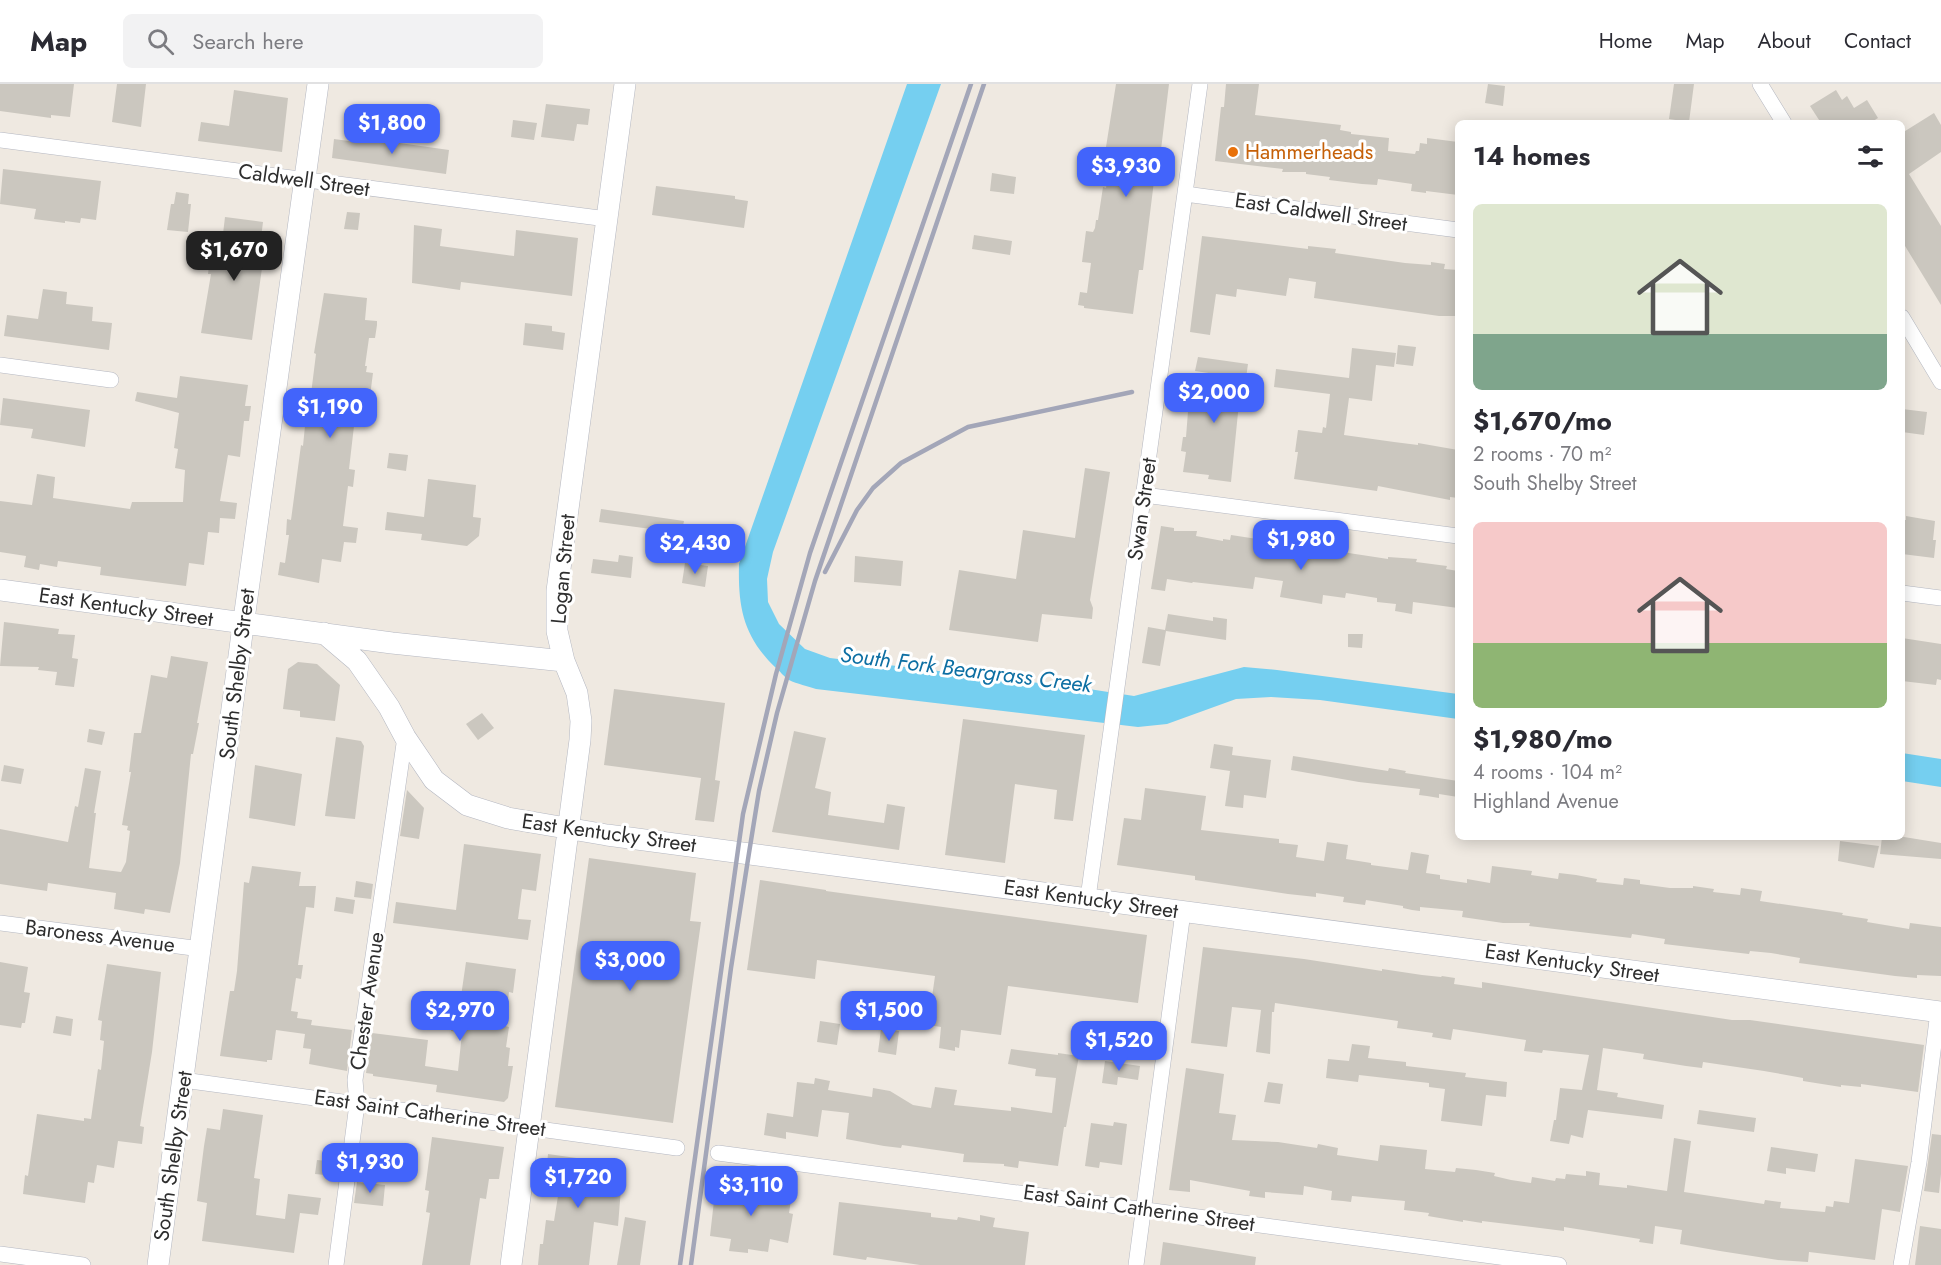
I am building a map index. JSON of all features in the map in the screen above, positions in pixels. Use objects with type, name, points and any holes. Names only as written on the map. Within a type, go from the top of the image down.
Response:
[{"type":"main road","name":"South Shelby Street","points":[[158,1265],[318,84]]},
{"type":"main road","name":"Logan Street","points":[[511,1265],[581,721],[577,693],[564,661],[557,631],[557,591],[625,84]]},
{"type":"main road","name":"East Kentucky Street","points":[[0,590],[392,643],[564,661]]},
{"type":"main road","name":"East Kentucky Street","points":[[324,633],[357,661],[389,707],[405,737],[434,780],[467,805],[508,818],[1183,912],[1940,1012]]},
{"type":"street","name":"Swan Street","points":[[1088,898],[1200,84]]},
{"type":"street","points":[[1760,84],[1782,120]]},
{"type":"street","name":"Caldwell Street","points":[[0,140],[607,219]]},
{"type":"street","name":"East Caldwell Street","points":[[1185,194],[1455,230]]},
{"type":"street","points":[[1905,322],[1941,382]]},
{"type":"street","points":[[0,365],[111,380]]},
{"type":"street","points":[[1144,495],[1455,536]]},
{"type":"street","points":[[1905,593],[1941,598]]},
{"type":"street","name":"Chester Avenue","points":[[336,1265],[357,1104],[356,1080],[405,737]]},
{"type":"street","points":[[1136,1265],[1183,912]]},
{"type":"street","name":"Baroness Avenue","points":[[0,923],[201,949]]},
{"type":"street","points":[[1901,1265],[1919,1162],[1940,1012]]},
{"type":"street","name":"East Saint Catherine Street","points":[[183,1080],[677,1148]]},
{"type":"street","name":"East Saint Catherine Street","points":[[718,1153],[1559,1265]]},
{"type":"street","points":[[0,1254],[83,1265]]},
{"type":"water","name":"South Fork Beargrass Creek","points":[[907,84],[941,84],[773,552],[767,579],[768,602],[779,624],[805,649],[830,658],[1134,696],[1244,667],[1277,670],[1455,694],[1455,719],[1320,700],[1271,697],[1236,699],[1167,724],[1138,727],[816,689],[789,680],[756,644],[749,632],[742,607],[739,564]]},
{"type":"water","points":[[1905,753],[1941,759],[1941,787],[1905,781]]},
{"type":"building","points":[[0,84],[74,84],[70,117],[51,115],[51,118],[0,111]]},
{"type":"building","points":[[117,84],[146,84],[141,127],[112,122]]},
{"type":"building","points":[[1116,84],[1169,84],[1143,270],[1139,270],[1133,314],[1084,308],[1078,305],[1080,292],[1087,293],[1091,263],[1082,262],[1086,231],[1093,232],[1095,228],[1103,187],[1106,188],[1112,147],[1106,147]]},
{"type":"building","points":[[1226,84],[1259,84],[1255,115],[1341,125],[1340,130],[1351,132],[1351,134],[1389,138],[1388,151],[1415,154],[1419,151],[1420,143],[1427,144],[1427,138],[1455,142],[1455,195],[1411,191],[1412,184],[1378,179],[1377,185],[1362,184],[1329,180],[1330,177],[1306,174],[1306,172],[1282,172],[1283,169],[1215,161],[1221,107],[1224,107]]},
{"type":"building","points":[[1488,84],[1505,86],[1503,106],[1485,103]]},
{"type":"building","points":[[1674,84],[1694,84],[1689,120],[1669,119]]},
{"type":"building","points":[[234,90],[288,98],[282,152],[198,141],[201,122],[229,126]]},
{"type":"building","points":[[1836,90],[1842,100],[1847,96],[1854,108],[1867,100],[1878,118],[1875,120],[1819,120],[1810,106]]},
{"type":"building","points":[[546,104],[590,109],[588,125],[577,124],[574,141],[541,137]]},
{"type":"building","points":[[1934,113],[1941,125],[1941,152],[1909,174],[1941,226],[1941,305],[1905,246],[1905,131]]},
{"type":"building","points":[[513,120],[537,123],[534,140],[511,137]]},
{"type":"building","points":[[357,137],[449,150],[446,174],[332,158],[334,139],[356,142]]},
{"type":"building","points":[[3,169],[101,181],[96,220],[81,218],[80,223],[65,221],[65,223],[34,219],[36,209],[0,204]]},
{"type":"building","points":[[992,173],[1016,177],[1014,194],[990,191]]},
{"type":"building","points":[[656,186],[735,196],[735,199],[748,201],[744,228],[652,215]]},
{"type":"building","points":[[176,192],[189,194],[188,204],[191,204],[188,232],[167,230],[171,204],[174,204]]},
{"type":"building","points":[[347,212],[360,213],[358,230],[344,229]]},
{"type":"building","points":[[225,217],[263,222],[261,238],[257,238],[253,266],[262,268],[252,340],[201,333],[211,274],[208,274],[210,258],[220,259]]},
{"type":"building","points":[[414,225],[442,229],[440,246],[514,256],[516,230],[578,238],[572,296],[461,282],[460,290],[412,283]]},
{"type":"building","points":[[974,235],[1012,241],[1010,255],[972,249]]},
{"type":"building","points":[[1202,236],[1308,249],[1308,246],[1336,249],[1335,253],[1405,263],[1431,265],[1431,262],[1445,264],[1444,269],[1455,270],[1455,316],[1439,316],[1314,298],[1316,282],[1289,278],[1286,296],[1237,289],[1236,297],[1216,294],[1210,335],[1190,332]]},
{"type":"building","points":[[43,289],[67,292],[66,304],[93,307],[92,321],[112,323],[109,350],[4,336],[7,315],[38,319]]},
{"type":"building","points":[[324,293],[367,298],[365,320],[377,321],[377,325],[375,338],[369,338],[365,366],[367,366],[366,372],[373,373],[370,396],[363,395],[358,427],[354,426],[349,469],[355,470],[353,487],[348,486],[343,526],[358,528],[356,543],[344,542],[341,562],[322,559],[319,583],[278,575],[280,562],[285,563],[289,535],[286,535],[287,519],[291,520],[301,445],[303,446],[305,426],[307,426],[316,354],[314,353]]},
{"type":"building","points":[[525,323],[552,326],[552,331],[565,333],[563,350],[523,345]]},
{"type":"building","points":[[1398,345],[1416,347],[1413,366],[1396,364]]},
{"type":"building","points":[[1352,348],[1396,353],[1394,367],[1376,365],[1372,401],[1349,398],[1344,435],[1455,449],[1455,498],[1450,497],[1450,500],[1378,486],[1377,491],[1294,479],[1298,430],[1322,433],[1323,427],[1326,428],[1330,394],[1274,387],[1276,369],[1349,378]]},
{"type":"building","points":[[1198,357],[1248,364],[1246,378],[1238,376],[1235,403],[1239,403],[1231,482],[1208,479],[1209,475],[1183,472],[1186,452],[1181,451],[1183,437],[1186,437],[1189,399],[1219,403],[1222,375],[1195,371]]},
{"type":"building","points":[[180,376],[248,385],[245,406],[251,406],[249,421],[244,421],[240,457],[228,455],[220,501],[237,503],[235,519],[220,518],[219,533],[208,532],[204,565],[189,563],[186,586],[100,575],[101,567],[58,561],[57,567],[40,564],[39,570],[24,567],[26,556],[0,552],[0,501],[32,505],[37,474],[55,477],[53,498],[130,509],[132,502],[183,502],[185,470],[175,468],[178,449],[174,448],[179,413],[135,401],[137,392],[177,398]]},
{"type":"building","points":[[3,398],[90,410],[85,447],[31,438],[33,429],[0,425]]},
{"type":"building","points":[[1905,409],[1927,412],[1924,435],[1905,432]]},
{"type":"building","points":[[389,453],[408,455],[406,471],[387,468]]},
{"type":"building","points":[[1085,468],[1110,472],[1090,600],[1093,608],[1092,619],[1042,614],[1038,642],[949,630],[959,570],[1016,579],[1023,530],[1075,538]]},
{"type":"building","points":[[428,479],[476,485],[473,517],[481,518],[479,536],[467,546],[421,540],[422,534],[385,530],[387,512],[424,517]]},
{"type":"building","points":[[601,509],[684,521],[681,536],[651,532],[651,529],[599,522]]},
{"type":"building","points":[[1906,516],[1935,521],[1934,558],[1905,554]]},
{"type":"building","points":[[1161,526],[1174,528],[1174,531],[1197,531],[1196,536],[1223,541],[1223,539],[1230,540],[1231,535],[1388,559],[1388,557],[1417,559],[1416,562],[1447,566],[1446,569],[1455,570],[1455,608],[1413,602],[1412,614],[1395,611],[1396,604],[1377,602],[1377,598],[1346,593],[1345,598],[1323,595],[1322,604],[1280,597],[1283,581],[1255,577],[1253,589],[1167,579],[1165,591],[1151,589]]},
{"type":"building","points":[[619,555],[633,557],[631,578],[591,573],[593,559],[618,562]]},
{"type":"building","points":[[855,556],[903,561],[901,586],[854,582]]},
{"type":"building","points":[[685,563],[708,566],[705,587],[682,583]]},
{"type":"building","points":[[1168,614],[1213,621],[1213,617],[1227,619],[1226,640],[1166,631],[1160,666],[1142,663],[1148,627],[1165,630]]},
{"type":"building","points":[[4,622],[59,629],[58,634],[75,635],[72,658],[78,659],[74,687],[55,685],[57,672],[38,670],[39,667],[0,666]]},
{"type":"building","points":[[1348,634],[1363,634],[1362,648],[1348,647]]},
{"type":"building","points":[[1905,638],[1941,644],[1941,680],[1937,679],[1936,685],[1905,681]]},
{"type":"building","points":[[171,656],[208,662],[197,723],[199,723],[193,754],[191,754],[180,863],[170,913],[145,909],[144,914],[114,909],[116,893],[48,883],[47,891],[0,884],[0,829],[68,842],[75,806],[78,807],[85,768],[101,771],[89,868],[121,872],[126,862],[130,831],[127,830],[128,826],[122,825],[131,772],[129,772],[134,733],[141,733],[151,675],[167,678]]},
{"type":"building","points":[[298,662],[317,664],[340,685],[335,721],[300,717],[300,711],[283,709],[288,669]]},
{"type":"building","points":[[614,689],[725,703],[715,780],[720,781],[714,822],[695,820],[701,778],[604,765]]},
{"type":"building","points":[[482,713],[494,728],[478,740],[466,724]]},
{"type":"building","points":[[963,719],[1085,735],[1073,821],[1054,819],[1057,790],[1015,784],[1005,863],[945,855]]},
{"type":"building","points":[[89,729],[105,732],[102,745],[87,742]]},
{"type":"building","points":[[794,731],[826,738],[815,788],[831,792],[828,815],[884,823],[887,804],[905,807],[899,850],[772,832]]},
{"type":"building","points":[[336,737],[361,741],[364,746],[355,819],[325,816]]},
{"type":"building","points":[[1214,744],[1233,747],[1232,755],[1271,760],[1266,798],[1244,795],[1243,808],[1225,806],[1230,771],[1210,768]]},
{"type":"building","points":[[1293,756],[1388,771],[1389,768],[1406,771],[1405,773],[1455,781],[1455,797],[1439,794],[1439,798],[1419,795],[1420,789],[1359,782],[1291,770]]},
{"type":"building","points":[[4,765],[24,769],[21,784],[1,781]]},
{"type":"building","points":[[255,765],[302,774],[295,826],[249,818]]},
{"type":"building","points":[[1145,788],[1206,796],[1201,830],[1279,839],[1279,843],[1298,845],[1296,857],[1324,861],[1327,842],[1348,845],[1346,859],[1408,870],[1411,852],[1429,855],[1426,873],[1440,875],[1440,879],[1467,883],[1467,879],[1490,883],[1492,866],[1532,871],[1531,875],[1558,879],[1559,873],[1597,879],[1596,882],[1623,885],[1624,878],[1640,880],[1640,884],[1670,888],[1693,888],[1693,886],[1714,889],[1713,892],[1740,895],[1741,888],[1762,891],[1760,901],[1843,913],[1842,915],[1868,919],[1867,922],[1909,929],[1910,923],[1941,927],[1941,976],[1917,975],[1917,978],[1895,976],[1799,963],[1800,958],[1771,953],[1750,951],[1749,954],[1664,944],[1665,939],[1632,934],[1631,938],[1529,926],[1530,923],[1503,923],[1462,917],[1463,911],[1420,907],[1420,911],[1366,900],[1365,905],[1343,902],[1344,897],[1316,893],[1316,897],[1288,894],[1195,880],[1195,876],[1117,865],[1124,818],[1141,820]]},
{"type":"building","points":[[407,790],[424,808],[419,839],[400,836]]},
{"type":"building","points":[[1905,837],[1941,843],[1941,859],[1880,854],[1882,840],[1905,840]]},
{"type":"building","points":[[1840,841],[1879,846],[1874,868],[1838,861]]},
{"type":"building","points":[[464,844],[541,854],[536,891],[522,889],[518,919],[531,920],[528,940],[393,923],[396,902],[456,910]]},
{"type":"building","points":[[589,858],[696,873],[690,921],[701,922],[673,1123],[555,1107]]},
{"type":"building","points":[[252,866],[301,872],[299,886],[316,886],[314,908],[306,907],[298,965],[303,965],[301,979],[296,978],[291,1011],[298,1012],[297,1018],[312,1020],[311,1025],[352,1030],[347,1071],[309,1064],[311,1049],[303,1048],[305,1034],[276,1030],[272,1060],[267,1060],[267,1062],[220,1056],[230,991],[234,991],[237,971],[244,882],[249,883]]},
{"type":"building","points":[[760,880],[1147,935],[1138,1003],[1008,986],[1001,1035],[961,1030],[959,1048],[955,1047],[955,1051],[939,1048],[941,1027],[928,1025],[935,976],[817,960],[815,979],[747,970]]},
{"type":"building","points":[[356,881],[373,884],[371,899],[354,897]]},
{"type":"building","points":[[336,897],[355,900],[353,914],[334,911]]},
{"type":"building","points":[[1203,947],[1382,971],[1382,969],[1442,976],[1455,978],[1454,984],[1482,988],[1482,982],[1732,1020],[1750,1020],[1924,1045],[1918,1092],[1861,1084],[1861,1087],[1841,1085],[1841,1087],[1803,1081],[1803,1078],[1703,1062],[1702,1068],[1686,1066],[1643,1059],[1644,1054],[1603,1048],[1597,1090],[1618,1093],[1617,1097],[1664,1105],[1662,1119],[1588,1110],[1583,1138],[1571,1135],[1569,1144],[1550,1141],[1554,1120],[1556,1120],[1560,1088],[1582,1090],[1589,1055],[1543,1050],[1542,1053],[1524,1051],[1526,1040],[1453,1029],[1451,1040],[1432,1037],[1433,1033],[1397,1028],[1398,1021],[1275,1003],[1274,1012],[1272,1012],[1270,1054],[1256,1052],[1261,1010],[1232,1007],[1227,1047],[1191,1043]]},
{"type":"building","points":[[0,962],[28,967],[24,992],[30,993],[25,1023],[22,1023],[21,1028],[0,1025]]},
{"type":"building","points":[[466,962],[516,969],[513,993],[509,992],[505,1026],[509,1027],[506,1047],[510,1048],[508,1066],[513,1066],[508,1098],[504,1102],[436,1092],[437,1085],[366,1073],[372,1033],[428,1040],[425,1066],[458,1071],[462,1033],[451,1031],[453,1016],[458,1017]]},
{"type":"building","points":[[107,964],[161,972],[152,1052],[140,1126],[144,1127],[142,1144],[118,1141],[114,1168],[97,1165],[94,1183],[88,1182],[85,1203],[23,1194],[25,1175],[28,1176],[37,1114],[84,1121],[84,1118],[91,1119],[98,1069],[101,1070],[104,1041],[100,1040],[102,1021],[98,1020]]},
{"type":"building","points":[[56,1016],[73,1019],[71,1036],[53,1033]]},
{"type":"building","points":[[820,1021],[840,1024],[837,1045],[817,1042]]},
{"type":"building","points":[[881,1029],[899,1031],[896,1055],[878,1052]]},
{"type":"building","points":[[1352,1044],[1370,1046],[1368,1058],[1406,1062],[1406,1066],[1466,1073],[1465,1077],[1507,1082],[1506,1097],[1486,1095],[1482,1126],[1441,1121],[1445,1089],[1429,1087],[1429,1083],[1359,1075],[1358,1082],[1326,1078],[1328,1059],[1349,1061]]},
{"type":"building","points":[[1011,1049],[1079,1056],[1058,1166],[1019,1161],[1018,1168],[1004,1166],[1004,1164],[963,1162],[964,1154],[902,1145],[901,1148],[884,1146],[846,1139],[849,1113],[822,1110],[818,1137],[786,1132],[786,1139],[764,1135],[767,1113],[793,1117],[797,1082],[814,1084],[815,1078],[830,1081],[828,1090],[872,1097],[873,1088],[890,1091],[913,1105],[931,1108],[935,1087],[957,1090],[954,1105],[1011,1111],[1011,1107],[1052,1113],[1056,1078],[1035,1076],[1036,1069],[1008,1064]]},
{"type":"building","points":[[1105,1061],[1140,1066],[1138,1080],[1118,1077],[1117,1085],[1102,1083]]},
{"type":"building","points":[[1186,1068],[1224,1074],[1219,1113],[1236,1115],[1232,1140],[1278,1142],[1317,1148],[1318,1144],[1338,1148],[1337,1155],[1378,1161],[1380,1145],[1427,1150],[1425,1169],[1455,1172],[1456,1168],[1476,1170],[1531,1183],[1532,1177],[1555,1181],[1556,1178],[1565,1179],[1566,1174],[1586,1176],[1586,1171],[1600,1173],[1599,1185],[1627,1188],[1627,1185],[1667,1191],[1674,1138],[1691,1141],[1684,1192],[1764,1204],[1765,1200],[1781,1202],[1780,1208],[1825,1212],[1826,1206],[1833,1207],[1834,1201],[1849,1203],[1855,1159],[1908,1166],[1900,1212],[1882,1209],[1875,1260],[1809,1252],[1808,1262],[1778,1260],[1680,1244],[1682,1230],[1655,1226],[1653,1244],[1639,1242],[1640,1239],[1564,1227],[1564,1231],[1482,1221],[1482,1223],[1463,1220],[1463,1222],[1428,1216],[1429,1213],[1404,1210],[1405,1201],[1352,1196],[1351,1202],[1331,1200],[1332,1191],[1304,1186],[1303,1195],[1265,1192],[1265,1198],[1249,1196],[1250,1191],[1190,1180],[1190,1192],[1169,1190]]},
{"type":"building","points":[[1268,1082],[1283,1084],[1280,1104],[1264,1102]]},
{"type":"building","points":[[223,1109],[263,1115],[254,1178],[260,1179],[256,1215],[285,1219],[288,1194],[321,1198],[318,1215],[300,1213],[294,1253],[202,1241],[207,1203],[197,1201],[204,1146],[207,1128],[220,1130]]},
{"type":"building","points":[[1699,1110],[1756,1118],[1754,1132],[1697,1124]]},
{"type":"building","points":[[1114,1122],[1127,1124],[1122,1165],[1100,1162],[1099,1168],[1085,1166],[1091,1123],[1113,1126]]},
{"type":"building","points":[[1932,1134],[1941,1135],[1939,1193],[1924,1191]]},
{"type":"building","points":[[432,1137],[504,1147],[499,1179],[489,1179],[486,1199],[480,1198],[470,1265],[422,1265],[430,1213],[426,1212],[429,1191],[425,1190]]},
{"type":"building","points":[[1771,1147],[1818,1154],[1815,1172],[1786,1168],[1786,1174],[1767,1171]]},
{"type":"building","points":[[548,1154],[612,1163],[609,1186],[621,1188],[618,1226],[594,1222],[589,1265],[538,1265],[546,1220],[554,1221],[558,1196],[558,1176],[546,1175]]},
{"type":"building","points":[[317,1160],[338,1162],[336,1176],[315,1174]]},
{"type":"building","points":[[357,1182],[385,1185],[383,1206],[354,1203]]},
{"type":"building","points":[[716,1183],[792,1194],[789,1213],[793,1214],[788,1243],[770,1239],[768,1252],[748,1249],[748,1253],[729,1251],[731,1239],[710,1236]]},
{"type":"building","points":[[839,1202],[931,1213],[931,1217],[957,1220],[958,1217],[980,1221],[980,1215],[995,1218],[993,1227],[1029,1232],[1025,1265],[920,1265],[867,1257],[866,1260],[833,1255]]},
{"type":"building","points":[[625,1217],[646,1221],[640,1265],[617,1265]]},
{"type":"building","points":[[1920,1226],[1941,1229],[1941,1265],[1915,1265]]},
{"type":"building","points":[[1163,1242],[1256,1257],[1255,1265],[1160,1265]]},
{"type":"railway","points":[[680,1265],[743,814],[776,674],[810,553],[971,84]]},
{"type":"railway","points":[[691,1265],[731,968],[759,791],[777,713],[815,581],[984,84]]},
{"type":"railway","points":[[825,572],[857,510],[873,488],[901,463],[968,427],[1132,392]]},
{"type":"place","name":"Hammerheads","points":[[1233,152]]}]
